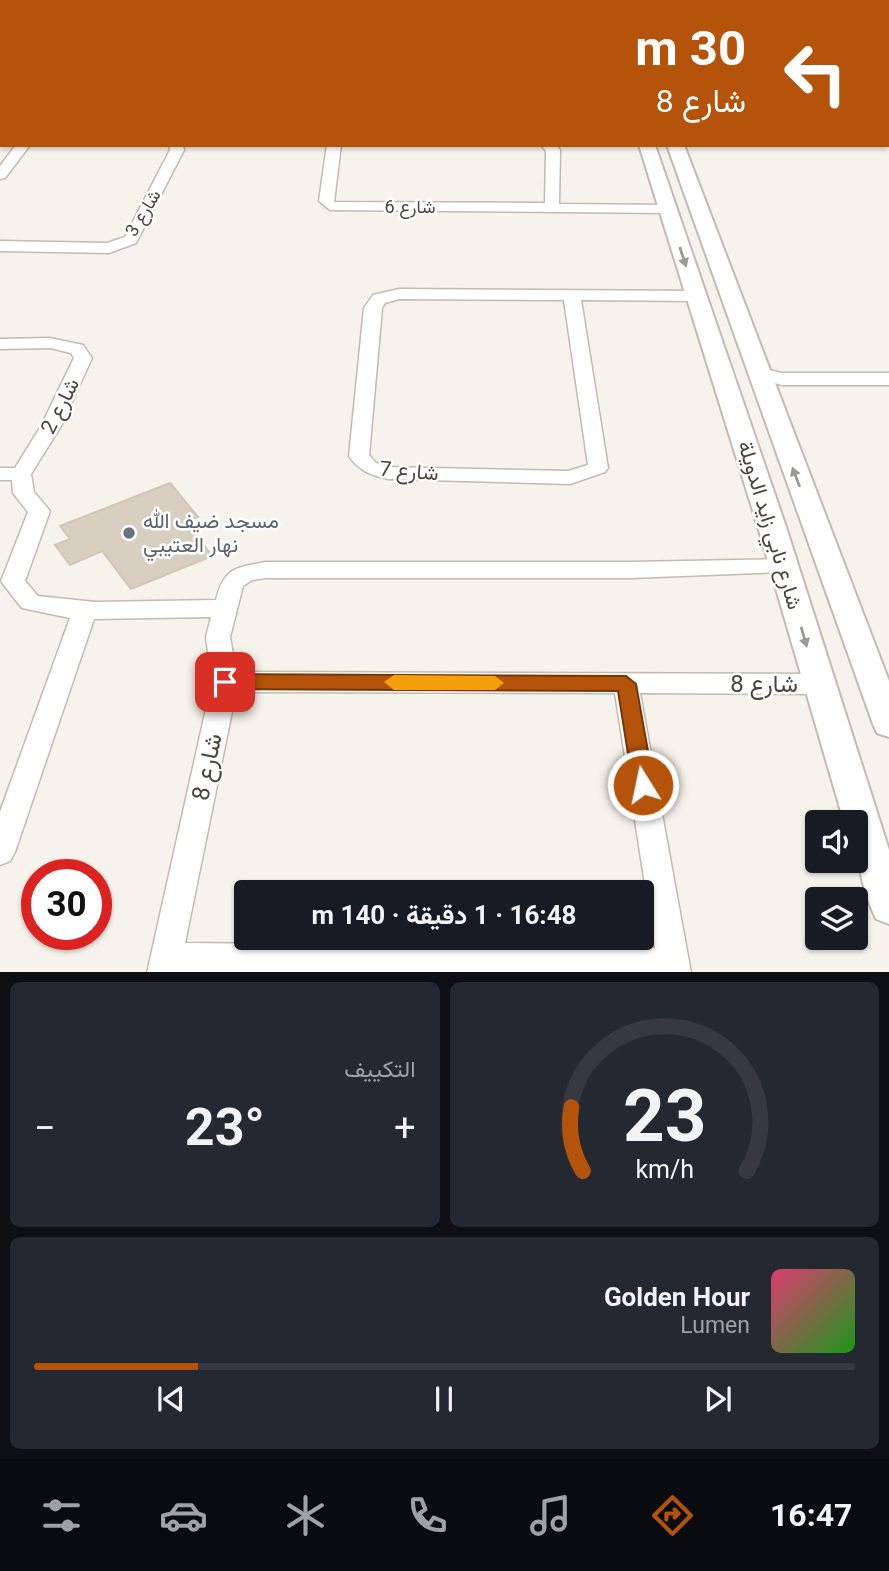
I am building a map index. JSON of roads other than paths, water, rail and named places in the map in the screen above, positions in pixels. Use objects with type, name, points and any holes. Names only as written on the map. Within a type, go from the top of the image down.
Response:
[{"type":"street","points":[[0,175],[21,147]]},
{"type":"street","name":"شارع 3","points":[[0,246],[109,248],[131,240],[172,160],[175,147]]},
{"type":"street","name":"شارع 6","points":[[334,147],[326,201],[330,206],[667,209]]},
{"type":"street","points":[[550,147],[553,150],[552,207]]},
{"type":"street","name":"شارع نابي زايد الدويلة","points":[[664,153],[667,209],[767,512],[817,684],[889,907]]},
{"type":"street","name":"شارع نابي زايد الدويلة","points":[[664,153],[761,384],[889,724]]},
{"type":"street","name":"شارع 7","points":[[572,296],[597,446],[598,468],[569,478],[388,473],[369,467],[359,456],[373,308],[379,299],[399,294],[696,296]]},
{"type":"street","name":"شارع 2","points":[[0,344],[50,344],[77,349],[83,358],[51,426],[10,474]]},
{"type":"street","points":[[761,384],[787,391],[889,379]]},
{"type":"street","points":[[849,385],[889,392]]},
{"type":"street","points":[[10,474],[39,511],[13,581],[18,593],[32,603],[85,610],[225,608]]},
{"type":"street","points":[[767,512],[779,523],[800,528],[806,524],[809,510]]},
{"type":"street","points":[[225,682],[218,637],[232,582],[246,573],[266,570],[632,570],[783,564],[785,551],[803,546],[814,549],[828,561]]},
{"type":"street","points":[[0,852],[85,610]]},
{"type":"street","name":"شارع 8","points":[[626,684],[674,968],[164,965],[225,682],[817,684]]},
{"type":"place","name":"مسجد ضيف الله نهار العتيبي","points":[[129,533]]}]
